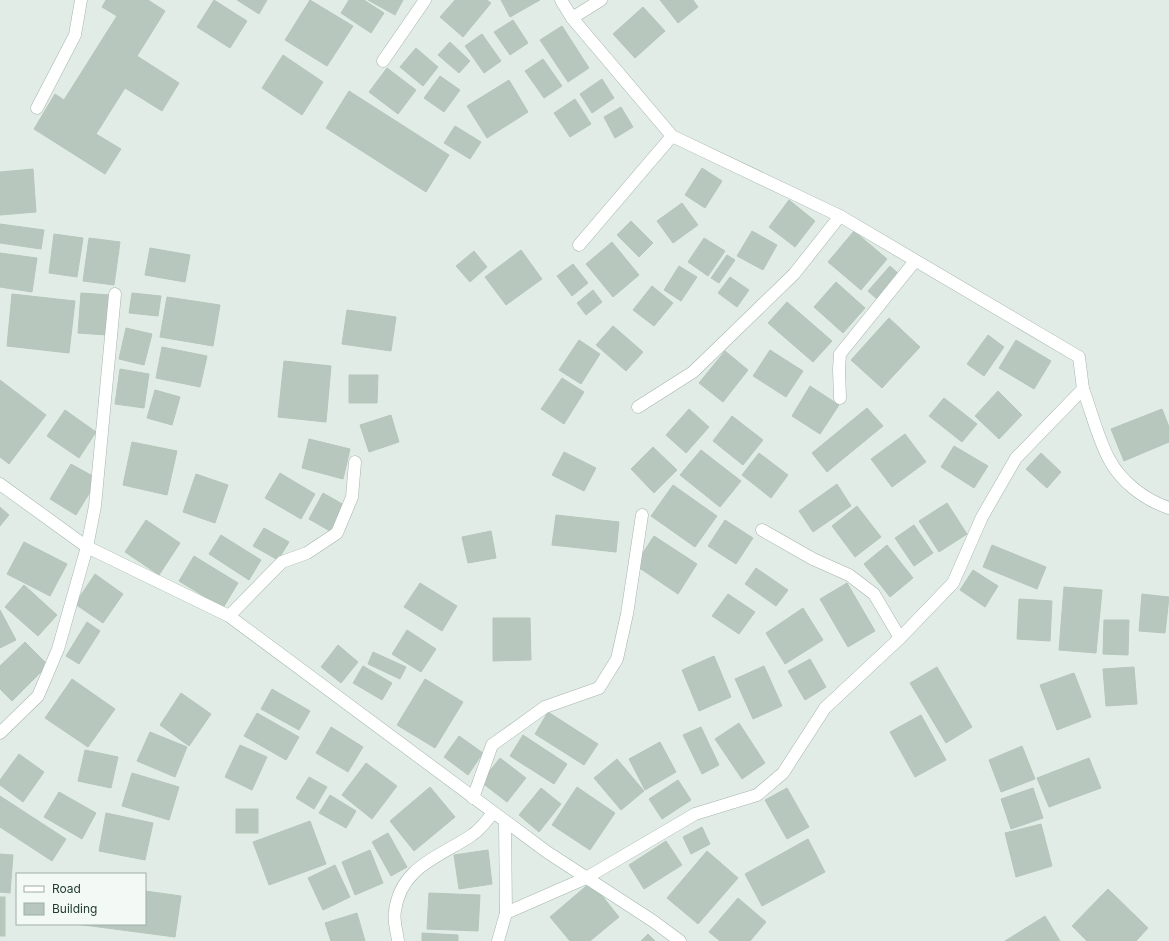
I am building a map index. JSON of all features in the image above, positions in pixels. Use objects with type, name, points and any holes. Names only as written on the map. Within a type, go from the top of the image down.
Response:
[{"type":"street","points":[[37,108],[75,35],[81,0]]},
{"type":"street","points":[[383,61],[425,0]]},
{"type":"street","points":[[561,0],[572,18],[672,136],[840,216],[1079,357],[1083,389],[1109,459],[1128,484],[1154,503],[1169,508]]},
{"type":"street","points":[[572,18],[601,0]]},
{"type":"street","points":[[579,244],[672,136]]},
{"type":"street","points":[[638,407],[693,372],[794,274],[840,216]]},
{"type":"street","points":[[840,398],[840,354],[915,261]]},
{"type":"street","points":[[0,733],[38,696],[58,649],[87,547],[95,506],[115,294]]},
{"type":"street","points":[[506,913],[586,878],[695,814],[757,795],[782,773],[825,708],[900,638],[953,583],[982,517],[1016,458],[1083,389]]},
{"type":"street","points":[[229,616],[282,562],[306,553],[337,533],[352,497],[355,462]]},
{"type":"street","points":[[0,484],[87,547],[229,616],[493,813],[586,878],[654,921],[680,941]]},
{"type":"street","points":[[473,798],[492,745],[545,707],[599,688],[617,659],[627,614],[642,515]]},
{"type":"street","points":[[762,530],[813,560],[849,575],[874,594],[900,638]]},
{"type":"street","points":[[398,941],[394,911],[402,886],[410,875],[431,859],[474,834],[493,813]]},
{"type":"street","points":[[498,941],[506,913],[505,821]]},
{"type":"building","points":[[106,0],[148,0],[165,11],[137,56],[179,83],[162,111],[125,88],[96,134],[121,149],[105,174],[34,129],[55,94],[64,100],[117,16],[102,7]]},
{"type":"building","points":[[214,0],[247,21],[230,48],[197,27]]},
{"type":"building","points":[[237,0],[267,0],[259,14]]},
{"type":"building","points":[[310,0],[353,26],[327,66],[285,40]]},
{"type":"building","points":[[349,0],[364,0],[384,13],[371,33],[341,13]]},
{"type":"building","points":[[368,0],[403,0],[395,15]]},
{"type":"building","points":[[455,0],[487,0],[491,3],[463,37],[440,17]]},
{"type":"building","points":[[501,0],[540,0],[510,17]]},
{"type":"building","points":[[660,0],[693,0],[698,7],[678,23]]},
{"type":"building","points":[[643,7],[665,31],[635,58],[613,34]]},
{"type":"building","points":[[513,20],[528,43],[510,55],[494,32]]},
{"type":"building","points":[[562,26],[589,68],[568,82],[540,40]]},
{"type":"building","points":[[482,34],[501,61],[484,73],[465,46]]},
{"type":"building","points":[[450,42],[470,61],[459,73],[438,55]]},
{"type":"building","points":[[416,48],[438,67],[423,86],[400,67]]},
{"type":"building","points":[[283,55],[323,82],[302,115],[262,88]]},
{"type":"building","points":[[543,59],[562,86],[544,98],[525,71]]},
{"type":"building","points":[[387,68],[416,90],[398,114],[369,92]]},
{"type":"building","points":[[440,76],[460,90],[444,112],[424,98]]},
{"type":"building","points":[[602,79],[614,98],[592,113],[580,94]]},
{"type":"building","points":[[509,80],[528,112],[487,138],[467,106]]},
{"type":"building","points":[[349,91],[449,155],[426,192],[326,128]]},
{"type":"building","points":[[575,99],[591,124],[570,137],[554,113]]},
{"type":"building","points":[[621,107],[633,127],[615,138],[604,117]]},
{"type":"building","points":[[455,126],[481,142],[470,159],[444,143]]},
{"type":"building","points":[[702,168],[722,181],[705,208],[685,195]]},
{"type":"building","points":[[33,169],[36,212],[0,215],[0,172]]},
{"type":"building","points":[[789,200],[815,221],[795,247],[769,227]]},
{"type":"building","points":[[682,203],[698,225],[673,243],[657,221]]},
{"type":"building","points":[[631,221],[653,243],[639,257],[617,235]]},
{"type":"building","points":[[0,224],[44,230],[41,249],[0,243]]},
{"type":"building","points":[[752,231],[777,245],[763,270],[737,256]]},
{"type":"building","points":[[854,231],[887,259],[861,290],[828,262]]},
{"type":"building","points":[[54,234],[83,238],[77,277],[49,273]]},
{"type":"building","points":[[89,238],[120,242],[114,285],[83,281]]},
{"type":"building","points":[[704,238],[725,251],[708,276],[688,262]]},
{"type":"building","points":[[612,242],[639,275],[613,297],[586,264]]},
{"type":"building","points":[[150,248],[190,255],[185,282],[145,275]]},
{"type":"building","points":[[521,250],[542,279],[506,305],[485,277]]},
{"type":"building","points":[[474,251],[487,267],[470,282],[456,266]]},
{"type":"building","points":[[0,253],[37,258],[32,292],[0,287]]},
{"type":"building","points":[[727,255],[735,260],[719,283],[711,278]]},
{"type":"building","points":[[573,264],[588,283],[572,296],[557,276]]},
{"type":"building","points":[[679,266],[697,277],[681,301],[664,290]]},
{"type":"building","points":[[890,266],[901,276],[879,301],[868,291]]},
{"type":"building","points":[[730,277],[749,290],[737,307],[718,293]]},
{"type":"building","points":[[836,282],[865,308],[843,333],[814,307]]},
{"type":"building","points":[[652,286],[673,303],[654,326],[633,310]]},
{"type":"building","points":[[593,290],[602,302],[586,315],[577,303]]},
{"type":"building","points":[[81,293],[110,295],[107,335],[78,333]]},
{"type":"building","points":[[132,293],[161,296],[158,316],[129,313]]},
{"type":"building","points":[[12,294],[75,301],[69,353],[7,346]]},
{"type":"building","points":[[167,297],[220,305],[213,346],[160,337]]},
{"type":"building","points":[[787,302],[832,341],[813,362],[768,323]]},
{"type":"building","points":[[347,310],[396,317],[391,351],[342,344]]},
{"type":"building","points":[[889,318],[920,347],[882,388],[851,360]]},
{"type":"building","points":[[613,326],[643,352],[626,371],[596,345]]},
{"type":"building","points":[[126,328],[152,334],[144,365],[119,359]]},
{"type":"building","points":[[988,335],[1004,347],[984,376],[967,364]]},
{"type":"building","points":[[579,340],[600,354],[581,384],[559,370]]},
{"type":"building","points":[[1016,340],[1051,361],[1034,389],[999,368]]},
{"type":"building","points":[[162,347],[207,356],[200,387],[156,378]]},
{"type":"building","points":[[770,350],[803,371],[786,397],[753,376]]},
{"type":"building","points":[[725,351],[748,370],[723,402],[699,383]]},
{"type":"building","points":[[284,361],[331,366],[326,422],[278,417]]},
{"type":"building","points":[[120,369],[149,374],[144,408],[115,404]]},
{"type":"building","points":[[349,375],[378,375],[377,403],[349,403]]},
{"type":"building","points":[[562,378],[584,392],[564,424],[541,409]]},
{"type":"building","points":[[0,380],[46,415],[9,464],[0,457]]},
{"type":"building","points":[[810,386],[839,405],[820,434],[792,416]]},
{"type":"building","points":[[155,390],[180,397],[172,425],[147,418]]},
{"type":"building","points":[[998,391],[1022,415],[999,439],[975,416]]},
{"type":"building","points":[[944,398],[977,424],[962,442],[929,416]]},
{"type":"building","points":[[867,408],[883,426],[827,472],[812,453]]},
{"type":"building","points":[[689,409],[709,427],[686,453],[666,435]]},
{"type":"building","points":[[1162,409],[1169,427],[1169,442],[1124,461],[1111,429]]},
{"type":"building","points":[[65,410],[96,432],[79,458],[47,436]]},
{"type":"building","points":[[391,415],[399,442],[369,452],[360,425]]},
{"type":"building","points":[[732,416],[763,440],[743,465],[713,441]]},
{"type":"building","points":[[905,434],[926,462],[892,487],[871,459]]},
{"type":"building","points":[[309,439],[350,449],[343,479],[302,468]]},
{"type":"building","points":[[132,442],[177,451],[167,495],[123,485]]},
{"type":"building","points":[[954,446],[988,466],[974,488],[941,467]]},
{"type":"building","points":[[653,447],[677,470],[654,493],[631,469]]},
{"type":"building","points":[[701,450],[741,481],[720,507],[680,475]]},
{"type":"building","points":[[564,452],[596,468],[584,491],[552,475]]},
{"type":"building","points":[[759,453],[788,475],[771,498],[742,475]]},
{"type":"building","points":[[1041,453],[1061,472],[1047,488],[1026,469]]},
{"type":"building","points":[[71,464],[98,479],[76,515],[50,499]]},
{"type":"building","points":[[280,473],[315,494],[301,519],[265,498]]},
{"type":"building","points":[[196,474],[228,485],[215,523],[183,512]]},
{"type":"building","points":[[837,484],[851,506],[813,532],[799,511]]},
{"type":"building","points":[[673,485],[717,516],[695,547],[651,516]]},
{"type":"building","points":[[323,493],[344,505],[330,531],[309,519]]},
{"type":"building","points":[[947,503],[967,534],[939,552],[919,521]]},
{"type":"building","points":[[857,506],[881,537],[855,557],[832,526]]},
{"type":"building","points":[[0,507],[9,515],[0,526]]},
{"type":"building","points":[[556,515],[619,522],[616,552],[552,545]]},
{"type":"building","points":[[146,520],[180,543],[159,575],[125,552]]},
{"type":"building","points":[[725,520],[753,538],[736,564],[708,546]]},
{"type":"building","points":[[914,525],[933,553],[914,566],[895,538]]},
{"type":"building","points":[[264,528],[289,542],[278,560],[253,546]]},
{"type":"building","points":[[491,531],[496,558],[468,563],[462,537]]},
{"type":"building","points":[[221,535],[261,560],[249,580],[209,554]]},
{"type":"building","points":[[654,536],[697,564],[678,594],[635,565]]},
{"type":"building","points":[[24,542],[67,564],[50,596],[7,574]]},
{"type":"building","points":[[887,545],[913,578],[890,597],[864,564]]},
{"type":"building","points":[[992,545],[1046,567],[1037,589],[983,567]]},
{"type":"building","points":[[194,556],[238,583],[223,608],[179,581]]},
{"type":"building","points":[[756,568],[788,590],[776,606],[745,584]]},
{"type":"building","points":[[973,570],[998,586],[985,607],[960,590]]},
{"type":"building","points":[[95,574],[123,594],[103,623],[75,604]]},
{"type":"building","points":[[420,583],[457,606],[442,631],[404,607]]},
{"type":"building","points":[[847,583],[875,631],[848,647],[820,599]]},
{"type":"building","points":[[24,585],[57,615],[38,636],[5,607]]},
{"type":"building","points":[[1064,587],[1102,590],[1096,653],[1059,650]]},
{"type":"building","points":[[728,594],[755,612],[739,634],[712,616]]},
{"type":"building","points":[[1142,594],[1169,597],[1165,633],[1139,631]]},
{"type":"building","points":[[1019,599],[1052,601],[1050,641],[1017,639]]},
{"type":"building","points":[[803,608],[823,640],[785,664],[766,633]]},
{"type":"building","points":[[0,610],[16,640],[0,648]]},
{"type":"building","points":[[493,618],[530,618],[531,660],[493,661]]},
{"type":"building","points":[[1104,620],[1129,620],[1128,655],[1103,654]]},
{"type":"building","points":[[87,622],[100,631],[79,664],[66,656]]},
{"type":"building","points":[[407,630],[436,649],[421,672],[392,654]]},
{"type":"building","points":[[25,642],[48,665],[12,701],[0,689],[0,666]]},
{"type":"building","points":[[338,645],[358,662],[341,683],[321,667]]},
{"type":"building","points":[[373,652],[406,667],[400,679],[368,664]]},
{"type":"building","points":[[714,656],[731,697],[699,711],[682,670]]},
{"type":"building","points":[[810,659],[826,687],[805,700],[788,671]]},
{"type":"building","points":[[363,666],[392,683],[382,700],[353,683]]},
{"type":"building","points":[[764,666],[782,706],[753,719],[735,679]]},
{"type":"building","points":[[937,667],[972,727],[946,743],[910,683]]},
{"type":"building","points":[[1134,667],[1137,704],[1106,706],[1103,669]]},
{"type":"building","points":[[1074,673],[1091,717],[1057,730],[1040,685]]},
{"type":"building","points":[[72,679],[115,709],[88,747],[45,718]]},
{"type":"building","points":[[425,679],[463,702],[435,748],[397,725]]},
{"type":"building","points":[[272,689],[310,711],[299,730],[261,709]]},
{"type":"building","points":[[181,693],[211,714],[189,746],[160,725]]},
{"type":"building","points":[[548,712],[598,744],[584,765],[535,734]]},
{"type":"building","points":[[257,713],[299,737],[286,760],[244,736]]},
{"type":"building","points":[[921,715],[946,760],[915,777],[890,732]]},
{"type":"building","points":[[739,723],[765,763],[742,779],[715,739]]},
{"type":"building","points":[[331,727],[363,747],[348,772],[316,753]]},
{"type":"building","points":[[701,727],[719,765],[702,774],[683,735]]},
{"type":"building","points":[[150,732],[187,747],[175,777],[137,761]]},
{"type":"building","points":[[523,735],[567,764],[554,784],[510,756]]},
{"type":"building","points":[[459,736],[483,753],[468,775],[444,757]]},
{"type":"building","points":[[660,742],[676,772],[645,790],[629,759]]},
{"type":"building","points":[[240,745],[267,757],[252,790],[225,777]]},
{"type":"building","points":[[1022,746],[1035,779],[1001,792],[989,760]]},
{"type":"building","points":[[85,750],[118,757],[111,788],[78,781]]},
{"type":"building","points":[[19,754],[44,772],[23,802],[0,785],[0,780]]},
{"type":"building","points":[[500,758],[526,778],[507,802],[481,782]]},
{"type":"building","points":[[1089,758],[1101,788],[1049,807],[1037,778]]},
{"type":"building","points":[[617,759],[644,791],[621,810],[594,778]]},
{"type":"building","points":[[366,763],[397,786],[372,819],[342,795]]},
{"type":"building","points":[[132,773],[179,787],[169,820],[122,806]]},
{"type":"building","points":[[309,777],[327,787],[314,809],[296,798]]},
{"type":"building","points":[[678,780],[691,800],[662,819],[649,799]]},
{"type":"building","points":[[430,787],[455,817],[414,851],[390,821]]},
{"type":"building","points":[[577,787],[615,813],[590,850],[552,825]]},
{"type":"building","points":[[541,788],[561,804],[539,832],[519,815]]},
{"type":"building","points":[[787,788],[809,827],[787,839],[765,800]]},
{"type":"building","points":[[1033,788],[1043,818],[1011,829],[1001,799]]},
{"type":"building","points":[[59,792],[96,813],[82,839],[44,817]]},
{"type":"building","points":[[330,795],[356,811],[346,828],[319,813]]},
{"type":"building","points":[[0,796],[66,839],[52,861],[0,827]]},
{"type":"building","points":[[236,809],[258,809],[258,833],[236,833]]},
{"type":"building","points":[[106,813],[153,823],[145,860],[99,851]]},
{"type":"building","points":[[310,821],[326,864],[269,885],[253,842]]},
{"type":"building","points":[[1041,824],[1052,866],[1016,877],[1005,833]]},
{"type":"building","points":[[702,827],[710,844],[691,854],[683,837]]},
{"type":"building","points":[[388,833],[407,867],[391,876],[372,842]]},
{"type":"building","points":[[808,839],[825,872],[762,906],[745,874]]},
{"type":"building","points":[[666,841],[682,865],[644,889],[629,865]]},
{"type":"building","points":[[370,850],[383,883],[355,895],[342,862]]},
{"type":"building","points":[[488,850],[492,884],[459,889],[454,855]]},
{"type":"building","points":[[707,851],[738,878],[698,924],[667,898]]},
{"type":"building","points":[[0,854],[13,855],[10,893],[0,892]]},
{"type":"building","points":[[335,865],[350,897],[323,910],[308,878]]},
{"type":"building","points":[[591,882],[619,917],[590,941],[570,941],[550,917]]},
{"type":"building","points":[[1108,889],[1148,928],[1136,941],[1087,941],[1072,926]]},
{"type":"building","points":[[146,891],[181,896],[175,937],[84,925],[146,925]]},
{"type":"building","points":[[429,893],[480,895],[478,931],[427,929]]},
{"type":"building","points":[[0,897],[5,897],[5,936],[0,936]]},
{"type":"building","points":[[738,898],[766,922],[750,941],[720,941],[709,932]]},
{"type":"building","points":[[357,913],[365,941],[331,941],[325,923]]},
{"type":"building","points":[[1045,916],[1060,941],[1005,941]]},
{"type":"building","points":[[422,933],[458,935],[458,941],[422,941]]},
{"type":"building","points":[[648,934],[655,941],[641,941]]}]
